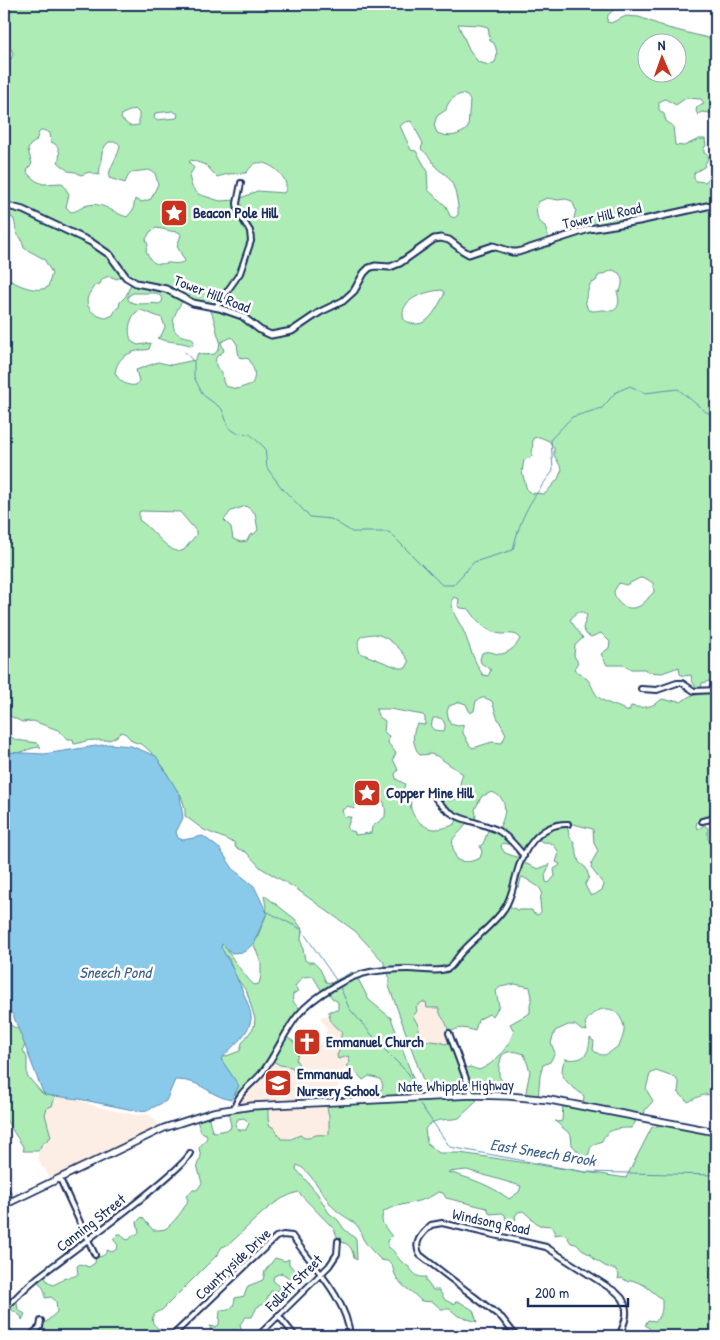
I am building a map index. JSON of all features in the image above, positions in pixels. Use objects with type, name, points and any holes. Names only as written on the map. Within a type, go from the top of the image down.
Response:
[{"type":"main road","name":"Nate Whipple Highway","points":[[4,1205],[164,1128],[198,1116],[234,1108],[472,1095],[508,1096],[550,1100],[716,1132]]},
{"type":"street","points":[[216,307],[240,273],[251,241],[250,231],[238,212],[237,203],[241,183]]},
{"type":"street","name":"Tower Hill Road","points":[[4,205],[22,209],[96,245],[110,255],[126,277],[136,283],[166,289],[193,303],[216,307],[242,316],[264,333],[276,335],[292,330],[347,298],[354,291],[369,268],[375,266],[386,267],[400,263],[434,239],[449,240],[470,254],[493,246],[515,252],[588,229],[638,221],[716,204]]},
{"type":"street","points":[[641,689],[658,690],[682,683],[694,691],[716,690]]},
{"type":"street","points":[[436,799],[446,810],[456,816],[500,832],[514,843],[524,856]]},
{"type":"street","points":[[702,821],[715,818],[716,811]]},
{"type":"street","points":[[234,1108],[237,1098],[263,1071],[299,1014],[320,996],[344,981],[364,973],[397,969],[437,970],[450,968],[462,952],[504,909],[511,895],[517,871],[530,844],[546,828],[568,824]]},
{"type":"street","points":[[449,1033],[472,1095]]},
{"type":"street","name":"Canning Street","points":[[4,1310],[36,1279],[140,1199],[188,1158],[190,1153]]},
{"type":"street","points":[[60,1179],[95,1255]]},
{"type":"street","points":[[4,1187],[11,1202]]},
{"type":"street","name":"Windsong Road","points":[[516,1336],[502,1318],[419,1253],[417,1247],[418,1240],[431,1225],[442,1223],[536,1243],[551,1249],[622,1298],[627,1311],[619,1336]]},
{"type":"street","name":"Countryside Drive","points":[[172,1336],[267,1245],[280,1235],[292,1236],[333,1291],[342,1308],[350,1336]]},
{"type":"street","name":"Follett Street","points":[[258,1336],[333,1260],[337,1254],[338,1241]]},
{"type":"street","points":[[278,1315],[295,1336]]},
{"type":"street","points":[[30,1336],[40,1327],[42,1321]]},
{"type":"street","points":[[4,1328],[12,1336]]},
{"type":"shaded area","points":[[421,1002],[426,1002],[439,1008],[452,1041],[445,1044],[420,1040],[413,1016],[417,1011],[416,1007]]},
{"type":"shaded area","points":[[322,1016],[329,1016],[329,1019],[342,1031],[339,1045],[341,1047],[337,1055],[348,1056],[350,1060],[335,1090],[338,1102],[328,1112],[329,1134],[309,1139],[298,1136],[281,1139],[269,1126],[268,1106],[234,1107],[237,1097],[271,1060],[286,1067],[292,1067],[296,1075],[300,1064],[296,1061],[299,1051],[304,1049],[311,1054],[317,1045],[324,1041],[327,1028],[320,1018]]},
{"type":"shaded area","points":[[68,1096],[97,1107],[137,1115],[147,1114],[156,1120],[162,1131],[51,1183],[38,1158],[38,1151],[42,1144],[47,1141],[49,1126],[45,1114],[47,1108],[52,1106],[55,1097]]},
{"type":"green space","points":[[4,4],[620,4],[608,15],[607,22],[611,23],[626,16],[639,17],[684,32],[638,32],[638,82],[688,82],[688,33],[716,40],[716,129],[711,113],[701,112],[698,115],[696,111],[697,107],[704,104],[701,99],[686,98],[676,105],[665,99],[659,102],[659,110],[664,114],[666,121],[673,126],[675,145],[684,146],[699,139],[705,139],[704,153],[709,156],[704,167],[694,173],[694,178],[696,181],[705,182],[709,178],[713,187],[716,187],[716,682],[713,680],[702,683],[701,690],[698,690],[692,681],[691,675],[683,676],[680,674],[679,667],[662,673],[647,672],[645,669],[631,669],[624,665],[607,665],[601,654],[609,648],[610,642],[601,633],[591,637],[586,634],[583,628],[587,615],[583,612],[577,612],[570,620],[583,638],[575,645],[574,656],[578,662],[574,669],[587,679],[598,697],[607,703],[629,711],[631,706],[648,707],[662,699],[681,702],[690,696],[716,692],[716,828],[713,826],[714,818],[697,822],[696,826],[698,829],[704,825],[708,828],[708,839],[716,848],[716,1096],[705,1095],[688,1102],[678,1092],[679,1084],[676,1078],[656,1071],[650,1074],[646,1089],[653,1101],[645,1110],[644,1118],[636,1117],[635,1123],[631,1128],[618,1129],[607,1133],[602,1141],[593,1145],[589,1154],[584,1158],[572,1145],[571,1135],[555,1121],[562,1121],[563,1103],[583,1107],[584,1096],[569,1084],[562,1072],[565,1059],[576,1059],[586,1054],[590,1038],[594,1041],[593,1050],[601,1055],[607,1054],[619,1046],[624,1027],[617,1014],[607,1009],[595,1012],[590,1017],[585,1023],[587,1031],[581,1030],[575,1025],[568,1025],[555,1031],[551,1043],[555,1053],[550,1062],[543,1065],[538,1099],[525,1097],[530,1071],[524,1054],[507,1052],[502,1055],[499,1066],[499,1076],[504,1084],[502,1095],[476,1096],[476,1102],[459,1118],[436,1121],[425,1129],[427,1143],[439,1153],[460,1153],[626,1178],[652,1127],[657,1127],[658,1122],[716,1133],[716,1336],[653,1336],[645,1325],[648,1320],[655,1321],[659,1317],[662,1312],[662,1299],[644,1285],[632,1280],[628,1282],[622,1278],[618,1279],[619,1275],[616,1270],[605,1266],[576,1244],[571,1243],[566,1235],[555,1235],[555,1231],[551,1226],[539,1225],[523,1211],[518,1212],[515,1216],[516,1219],[511,1224],[506,1221],[505,1215],[502,1213],[490,1214],[487,1208],[446,1198],[443,1193],[438,1192],[425,1199],[384,1211],[382,1221],[391,1235],[387,1241],[388,1247],[416,1275],[426,1277],[426,1281],[433,1290],[439,1290],[445,1300],[453,1304],[458,1301],[473,1310],[477,1322],[458,1316],[450,1309],[441,1309],[433,1302],[421,1301],[403,1286],[394,1272],[392,1264],[381,1260],[369,1248],[363,1239],[360,1229],[335,1209],[311,1177],[302,1167],[297,1165],[296,1169],[317,1193],[329,1213],[356,1239],[357,1260],[354,1258],[350,1247],[339,1241],[334,1229],[298,1192],[275,1203],[262,1213],[234,1240],[222,1247],[217,1255],[162,1310],[154,1314],[152,1321],[156,1327],[172,1336],[35,1336],[36,1331],[57,1312],[56,1301],[51,1297],[45,1298],[44,1290],[37,1279],[43,1274],[48,1282],[53,1285],[63,1280],[64,1277],[75,1276],[78,1274],[77,1266],[80,1264],[89,1267],[95,1263],[96,1255],[98,1257],[102,1256],[107,1250],[112,1252],[117,1249],[118,1245],[113,1239],[118,1234],[129,1240],[133,1235],[137,1235],[139,1232],[137,1222],[142,1217],[153,1230],[162,1230],[171,1224],[182,1211],[188,1200],[186,1196],[193,1190],[197,1190],[202,1183],[197,1165],[201,1157],[199,1148],[207,1138],[206,1134],[201,1132],[196,1118],[208,1115],[212,1131],[216,1132],[230,1129],[228,1111],[268,1106],[269,1125],[274,1128],[281,1139],[291,1139],[300,1135],[308,1138],[329,1134],[329,1116],[326,1103],[378,1100],[378,1091],[382,1089],[383,1085],[380,1079],[369,1076],[363,1080],[353,1069],[346,1066],[350,1062],[348,1056],[338,1059],[337,1055],[341,1047],[339,1045],[342,1031],[332,1023],[329,1011],[338,1010],[338,1002],[328,992],[323,993],[313,976],[303,977],[295,986],[298,991],[293,994],[293,1001],[301,1010],[286,1037],[293,1041],[299,1051],[296,1060],[300,1066],[296,1076],[292,1067],[280,1065],[271,1060],[237,1098],[235,1094],[238,1085],[224,1070],[221,1058],[240,1051],[242,1043],[254,1027],[255,1019],[247,992],[236,977],[229,959],[220,949],[221,944],[224,944],[245,976],[254,985],[259,984],[261,963],[254,945],[267,913],[264,895],[295,919],[302,929],[301,939],[305,960],[313,962],[320,969],[326,982],[331,983],[352,972],[356,975],[369,1000],[391,1018],[420,1097],[429,1097],[389,986],[389,976],[383,961],[355,931],[295,888],[261,868],[246,852],[236,848],[234,842],[204,830],[185,816],[181,795],[173,786],[165,769],[152,753],[143,745],[132,741],[126,734],[121,732],[109,740],[91,740],[74,744],[73,739],[68,739],[58,730],[33,721],[22,722],[4,713],[4,277],[32,289],[43,289],[48,287],[52,273],[44,259],[24,248],[21,238],[16,232],[13,218],[4,214],[4,61],[11,59],[12,50],[4,47]],"holes":[[[458,24],[488,27],[490,41],[494,43],[497,57],[495,62],[489,65],[478,62],[469,49]],[[462,94],[470,100],[468,128],[454,135],[437,133],[434,125],[437,116],[446,110],[448,104],[456,96]],[[135,109],[139,113],[139,125],[130,126],[121,119],[122,114]],[[173,111],[178,114],[177,118],[156,120],[154,118],[155,113]],[[411,121],[423,143],[421,149],[437,168],[447,176],[455,190],[458,215],[454,218],[450,216],[446,206],[428,190],[427,170],[416,151],[411,150],[400,126],[405,122]],[[43,130],[50,133],[51,142],[59,150],[58,162],[68,171],[81,175],[89,172],[99,175],[102,153],[105,146],[109,142],[117,142],[120,145],[109,173],[109,178],[125,183],[132,172],[149,170],[155,173],[158,184],[151,199],[142,202],[135,199],[133,210],[127,217],[96,205],[85,206],[71,212],[66,207],[69,194],[62,183],[43,184],[27,173],[28,168],[32,164],[28,150],[30,145],[36,141],[39,132]],[[191,160],[206,165],[217,177],[246,173],[254,164],[259,163],[266,164],[278,171],[285,182],[286,188],[284,193],[257,191],[237,200],[220,201],[198,194],[192,187],[189,176],[194,168],[189,162]],[[547,198],[572,201],[576,210],[573,222],[566,225],[569,234],[549,240],[545,226],[538,219],[538,202]],[[156,228],[179,232],[181,235],[177,246],[185,261],[160,264],[154,262],[146,250],[148,245],[146,239],[150,232]],[[613,270],[619,273],[622,284],[620,291],[617,292],[619,298],[617,308],[612,311],[588,310],[585,301],[590,284],[596,281],[598,276]],[[124,275],[132,281],[119,307],[113,315],[106,318],[92,312],[87,300],[92,289],[95,285],[100,284],[102,279],[109,276],[117,279]],[[442,290],[444,292],[433,313],[424,322],[418,324],[404,320],[403,313],[405,307],[409,302],[422,294]],[[133,293],[156,293],[163,298],[159,304],[131,302],[128,300],[128,296]],[[185,299],[203,304],[211,311],[220,341],[219,348],[215,354],[204,355],[198,353],[195,360],[171,365],[158,362],[136,370],[139,381],[136,385],[129,385],[121,381],[115,373],[119,361],[128,354],[149,349],[151,343],[138,345],[132,342],[129,327],[135,313],[141,310],[162,318],[165,327],[161,336],[157,338],[192,346],[194,342],[192,338],[181,336],[174,328],[173,323],[176,312]],[[232,337],[237,344],[239,357],[249,359],[252,366],[255,374],[252,384],[237,389],[225,386],[222,373],[216,366],[216,357],[224,351],[221,342]],[[540,437],[549,441],[554,448],[554,455],[562,469],[558,479],[545,494],[531,493],[527,490],[522,472],[524,460],[532,456],[533,438]],[[246,506],[255,513],[258,530],[250,535],[247,541],[241,542],[233,539],[231,527],[224,520],[231,511]],[[141,511],[180,512],[196,531],[196,535],[184,550],[178,552],[162,542],[139,520],[139,512]],[[640,578],[647,579],[653,583],[654,592],[642,605],[631,608],[622,606],[617,600],[614,591],[619,583],[626,585]],[[454,597],[459,599],[458,606],[469,609],[478,621],[490,631],[501,634],[515,634],[520,638],[516,646],[505,653],[482,653],[481,663],[491,670],[488,676],[483,675],[477,665],[452,605]],[[375,634],[390,641],[399,648],[409,662],[406,668],[399,668],[360,653],[358,643],[362,636]],[[482,698],[492,701],[497,717],[506,734],[502,743],[492,742],[473,748],[470,746],[463,733],[463,724],[458,726],[450,724],[447,712],[449,706],[460,702],[466,704],[470,713],[474,711],[476,701]],[[376,709],[390,709],[423,715],[425,717],[425,725],[417,724],[414,732],[414,744],[418,752],[420,755],[431,754],[437,756],[463,774],[456,799],[448,800],[447,789],[445,796],[438,801],[458,817],[455,824],[435,829],[421,824],[417,820],[412,811],[411,802],[405,800],[402,793],[405,784],[396,779],[395,774],[398,770],[393,759],[396,753],[388,743],[389,736],[384,732],[385,721],[378,716]],[[433,718],[442,719],[445,724],[444,731],[434,730],[431,727]],[[492,792],[502,799],[505,808],[503,819],[498,830],[489,828],[483,844],[480,846],[482,852],[480,858],[468,862],[457,860],[452,844],[454,837],[467,821],[474,822],[476,816],[475,809],[482,796]],[[374,793],[381,797],[384,803],[385,817],[372,827],[371,833],[355,835],[355,832],[347,828],[351,817],[344,817],[342,810],[348,806],[354,809],[357,798],[364,794]],[[566,823],[593,829],[594,843],[598,851],[591,868],[604,885],[602,890],[594,895],[590,895],[585,885],[589,877],[586,868],[579,862],[574,843]],[[536,837],[542,842],[552,844],[559,853],[556,862],[560,864],[554,869],[555,876],[549,883],[546,882],[545,875],[550,864],[538,869],[522,862]],[[502,843],[512,845],[519,858],[505,853],[501,847]],[[523,877],[539,887],[542,892],[540,900],[541,912],[538,915],[533,913],[532,910],[517,910],[507,905],[514,886],[519,887]],[[515,984],[530,987],[532,997],[530,1013],[510,1024],[514,1031],[505,1049],[491,1064],[479,1070],[470,1067],[463,1069],[452,1041],[445,1044],[420,1040],[419,1027],[413,1016],[417,1011],[416,1007],[422,1002],[426,1002],[427,1008],[439,1008],[440,1014],[450,1033],[459,1028],[475,1031],[478,1020],[489,1014],[493,1016],[499,1006],[496,991],[500,987]],[[244,1118],[249,1123],[246,1130],[239,1130],[235,1125],[238,1119]],[[467,1170],[521,1186],[519,1192],[509,1199],[480,1182],[448,1172]]]},
{"type":"green space","points":[[4,735],[8,735],[16,740],[37,743],[41,747],[17,753],[8,752],[4,749]]},
{"type":"green space","points":[[4,1022],[22,1031],[26,1041],[23,1050],[27,1058],[27,1076],[42,1093],[55,1097],[52,1106],[47,1108],[45,1114],[51,1137],[42,1144],[38,1151],[23,1151],[24,1148],[4,1117]]},
{"type":"green space","points":[[275,1258],[285,1261],[289,1259],[289,1264],[296,1272],[293,1278],[289,1278],[282,1273],[274,1276],[273,1280],[279,1287],[279,1291],[271,1291],[266,1303],[257,1307],[252,1317],[246,1317],[240,1324],[242,1332],[232,1330],[227,1336],[207,1336],[211,1332],[210,1326],[215,1327],[219,1325],[220,1310],[231,1308],[235,1298],[244,1296],[248,1286],[263,1280],[265,1271]]},
{"type":"green space","points":[[14,1300],[17,1302],[18,1310],[25,1314],[22,1320],[21,1316],[8,1307]]},
{"type":"water","name":"Sneech Pond","points":[[109,744],[131,746],[156,756],[180,795],[183,818],[176,832],[178,838],[183,840],[203,836],[220,849],[234,870],[254,886],[267,913],[253,944],[244,952],[232,953],[222,944],[221,947],[251,1013],[250,1025],[247,1030],[221,1059],[239,1086],[231,1100],[216,1095],[192,1082],[175,1080],[166,1101],[148,1110],[138,1111],[79,1099],[45,1095],[13,1015],[4,1003],[4,752],[44,754]]},
{"type":"waterway","points":[[185,352],[194,362],[194,377],[203,395],[222,409],[229,428],[237,433],[250,434],[265,448],[267,468],[281,487],[310,517],[331,519],[352,532],[389,532],[442,585],[453,585],[474,562],[513,550],[523,517],[553,471],[551,439],[572,417],[602,408],[616,392],[630,386],[645,393],[678,389],[706,412],[716,416]]},
{"type":"waterway","name":"East Sneech Brook","points":[[264,910],[301,929],[336,980]]},
{"type":"waterway","name":"East Sneech Brook","points":[[340,987],[349,1008],[384,1049],[408,1073],[419,1093]]},
{"type":"waterway","name":"East Sneech Brook","points":[[420,1104],[450,1147],[584,1172],[716,1175]]},
{"type":"place","name":"Beacon Pole Hill","points":[[174,213]]},
{"type":"place","name":"Copper Mine Hill","points":[[367,793]]},
{"type":"place","name":"Emmanuel Church","points":[[307,1042]]},
{"type":"place","name":"Emmanual Nursery School","points":[[278,1083]]}]
